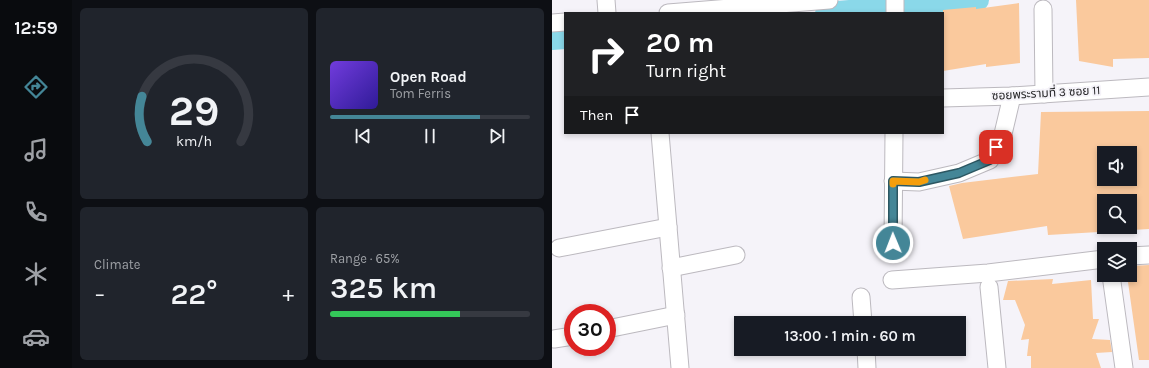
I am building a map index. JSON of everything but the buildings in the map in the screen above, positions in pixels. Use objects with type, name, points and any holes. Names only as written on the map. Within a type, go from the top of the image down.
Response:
[{"type":"street","points":[[606,0],[607,12]]},
{"type":"street","points":[[676,12],[750,3],[829,0]]},
{"type":"street","points":[[895,0],[895,12]]},
{"type":"street","points":[[1043,9],[1044,94]]},
{"type":"street","points":[[552,23],[564,22]]},
{"type":"street","name":"ซอยพระรามที่ 3 ซอย 11","points":[[944,98],[1012,96],[1149,87]]},
{"type":"street","points":[[893,181],[919,182],[959,173],[990,160],[1003,134],[1012,96]]},
{"type":"street","points":[[660,134],[680,368]]},
{"type":"street","points":[[893,243],[894,134]]},
{"type":"street","points":[[559,248],[668,227]]},
{"type":"street","points":[[671,268],[736,255]]},
{"type":"street","points":[[1137,256],[1149,255]]},
{"type":"street","points":[[892,280],[988,273],[1097,260]]},
{"type":"street","points":[[1112,282],[1124,368]]},
{"type":"street","points":[[990,287],[997,368]]},
{"type":"street","points":[[861,297],[862,316]]},
{"type":"street","points":[[616,327],[676,316]]},
{"type":"street","points":[[554,340],[564,338]]},
{"type":"street","points":[[866,356],[867,368]]},
{"type":"waterway","points":[[838,12],[978,0]]},
{"type":"waterway","points":[[552,39],[564,38]]},
{"type":"slow traffic","points":[[893,184],[893,181],[919,182],[925,180]]},
{"type":"route","points":[[893,243],[893,181],[919,182],[959,173],[990,160],[996,147]]}]
